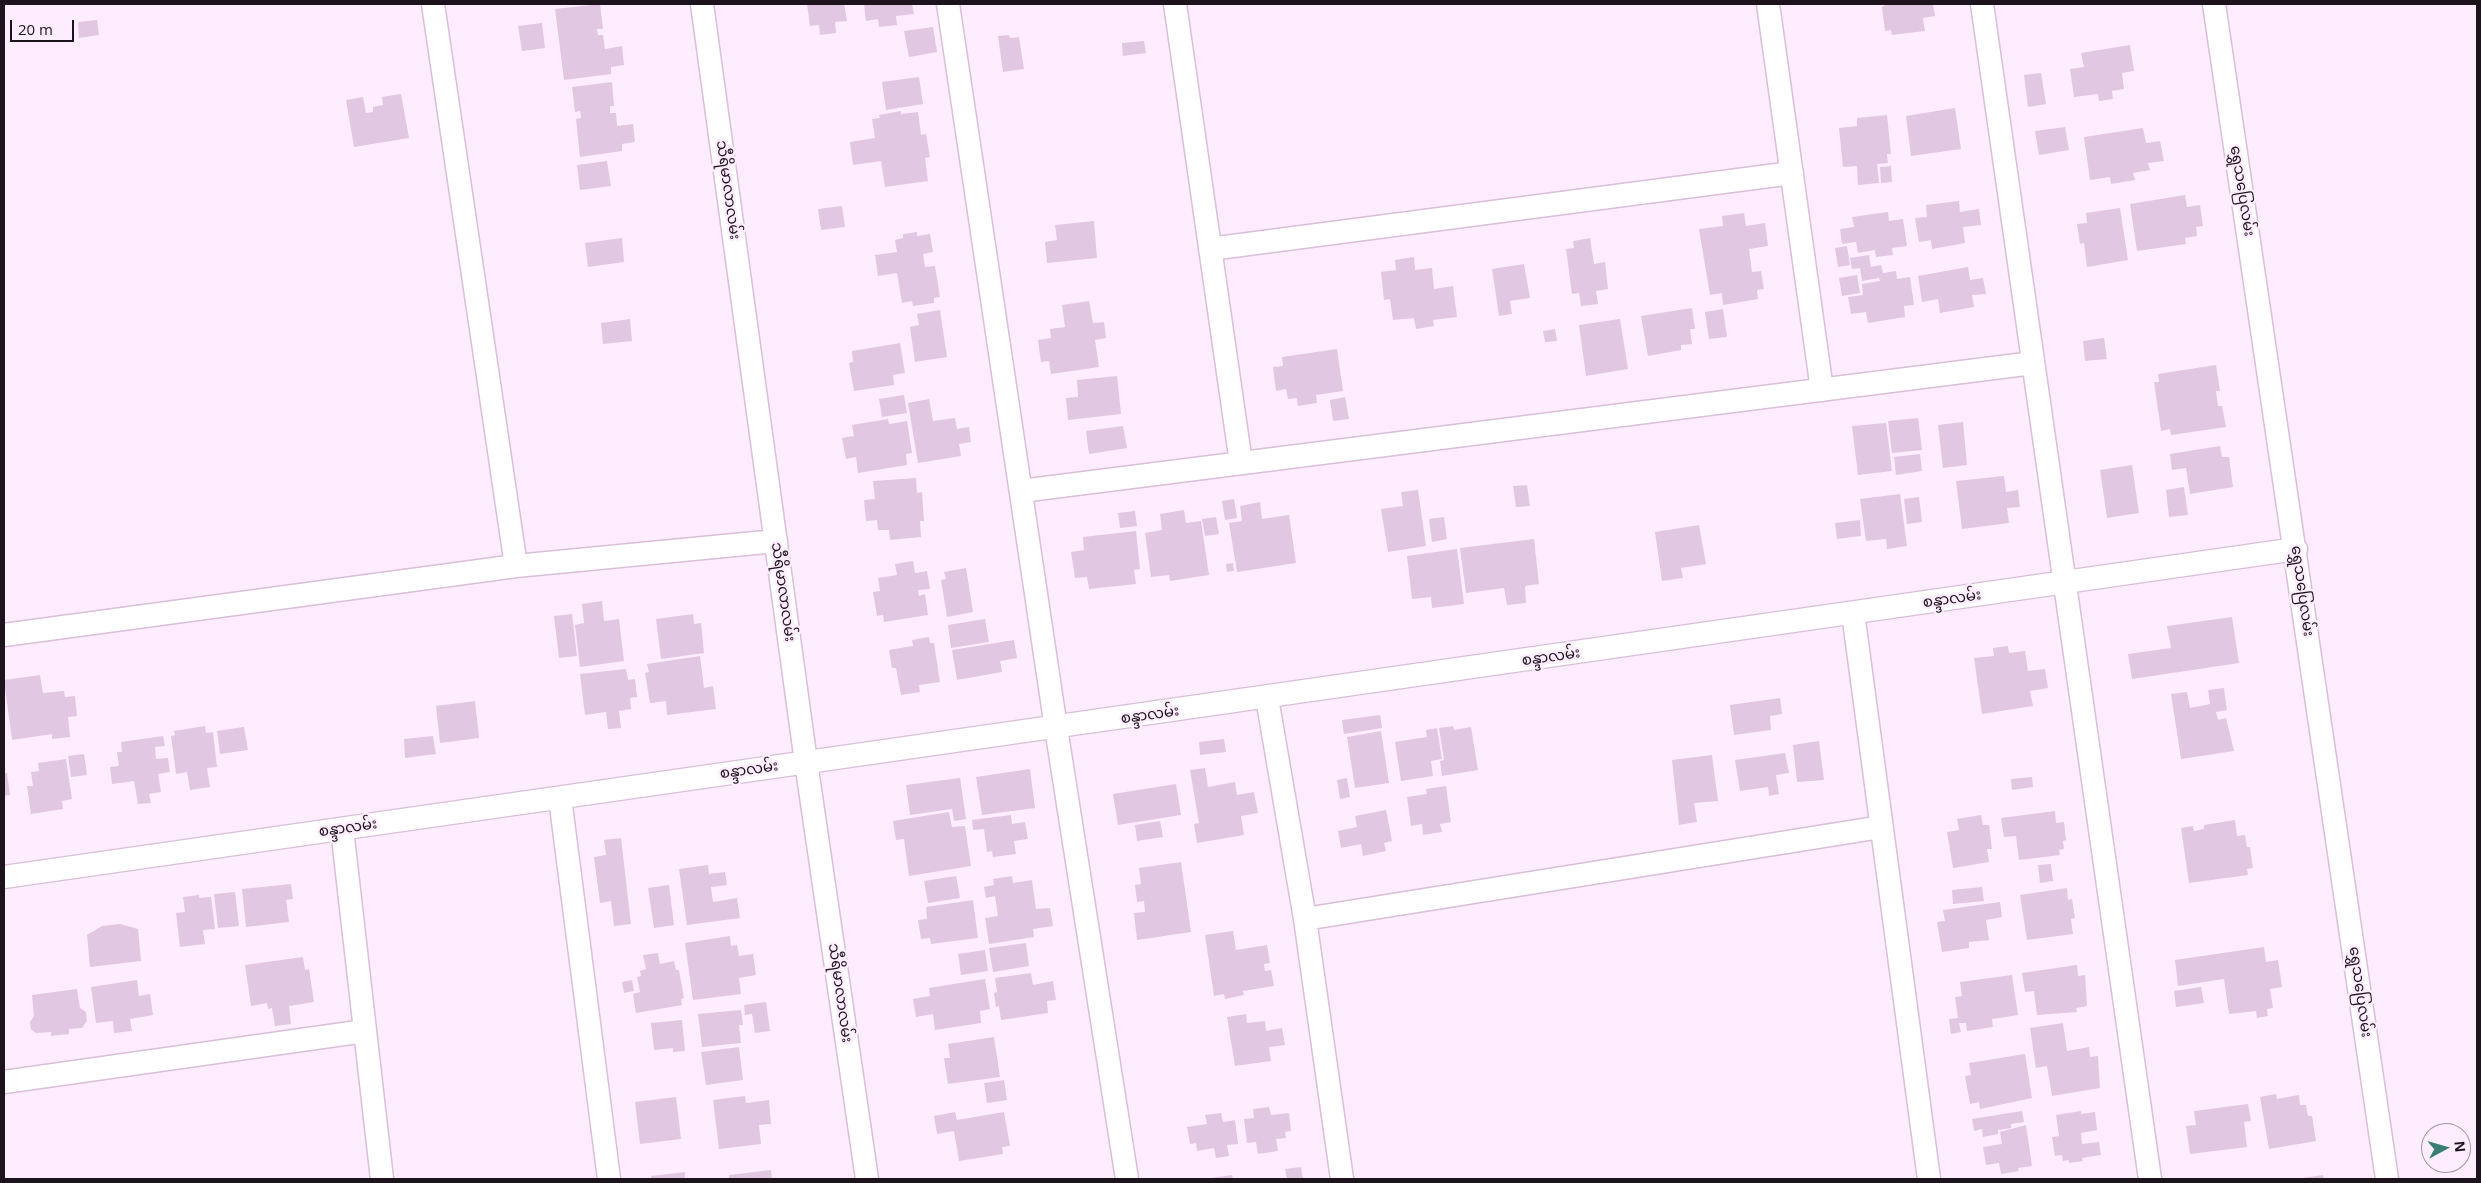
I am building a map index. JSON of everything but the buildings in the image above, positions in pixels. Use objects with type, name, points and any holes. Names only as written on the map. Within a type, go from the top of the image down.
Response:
[{"type":"street","points":[[433,4],[516,566]]},
{"type":"street","name":"သီရိမာလာလမ်း","points":[[702,4],[806,762],[867,1179]]},
{"type":"street","points":[[948,4],[1056,728],[1127,1179]]},
{"type":"street","points":[[1175,4],[1241,463]]},
{"type":"street","points":[[1768,4],[1822,390]]},
{"type":"street","points":[[1982,4],[2150,1179]]},
{"type":"street","name":"ရွှေသပြေလမ်း","points":[[2214,4],[2296,549],[2387,1179]]},
{"type":"street","points":[[1210,249],[1792,174]]},
{"type":"street","points":[[1021,491],[2033,362]]},
{"type":"street","points":[[4,635],[516,566],[776,541]]},
{"type":"street","name":"စန္ဒာလမ်း","points":[[4,877],[1267,698],[2296,549]]},
{"type":"street","points":[[1853,613],[1929,1179]]},
{"type":"street","points":[[1267,698],[1305,919],[1342,1179]]},
{"type":"street","points":[[560,798],[609,1179]]},
{"type":"street","points":[[1305,919],[1881,827]]},
{"type":"street","points":[[342,829],[382,1179]]},
{"type":"street","points":[[4,1082],[365,1031]]}]
